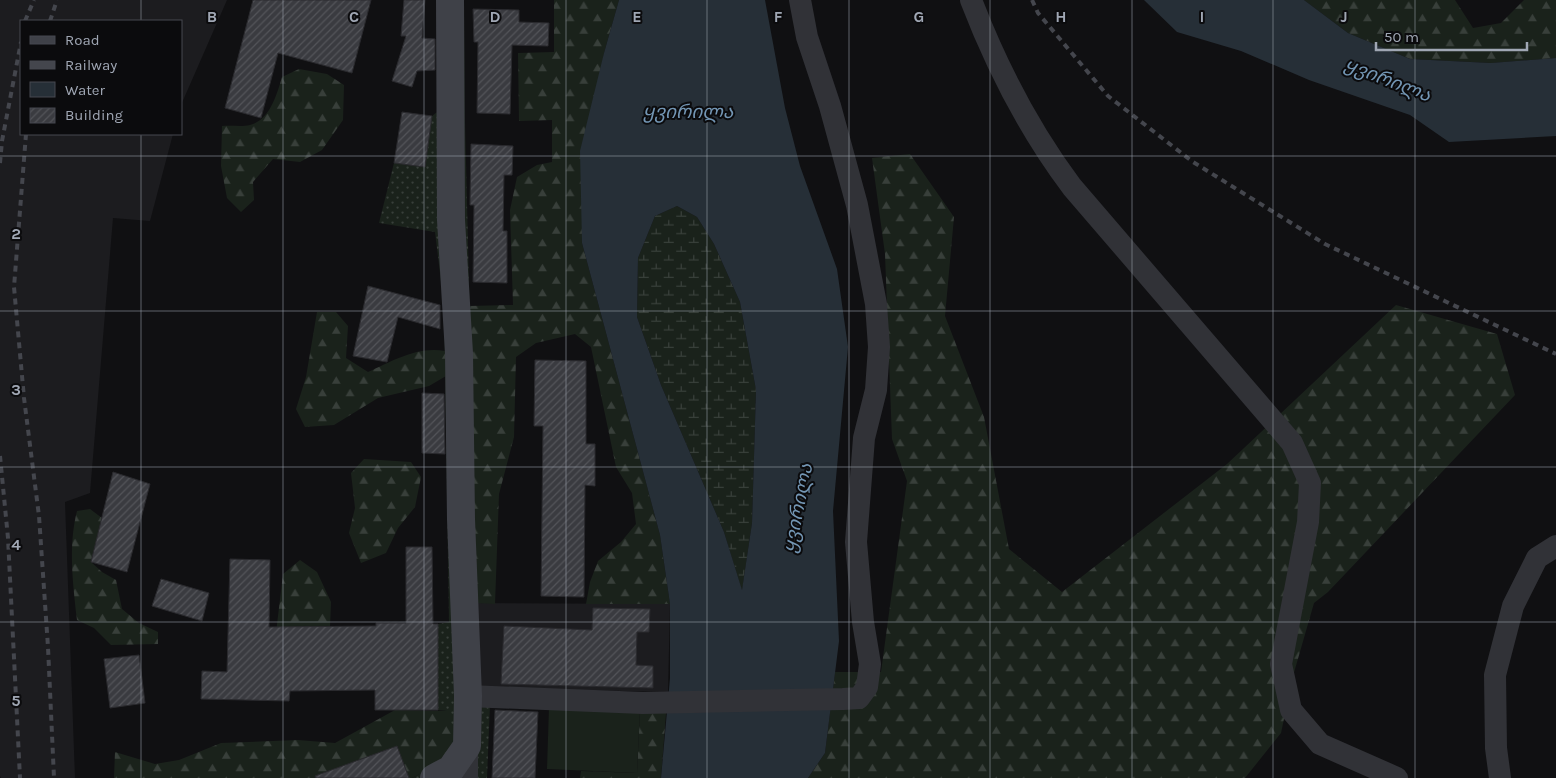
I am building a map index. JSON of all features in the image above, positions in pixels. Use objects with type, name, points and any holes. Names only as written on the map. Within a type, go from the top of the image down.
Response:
[{"type":"street","points":[[450,0],[452,220],[459,353],[461,519],[468,696],[467,778]]},
{"type":"street","points":[[468,696],[643,703],[843,699],[859,698],[867,687],[870,664],[863,622],[856,542],[864,438],[876,390],[879,347],[876,304],[863,232],[830,106],[807,38],[800,0]]},
{"type":"street","points":[[971,0],[1002,68],[1054,163],[1072,187],[1292,443],[1310,483],[1308,522],[1281,664],[1291,710],[1320,744],[1397,778]]},
{"type":"street","points":[[1500,778],[1496,748],[1496,675],[1513,606],[1537,558],[1556,546]]},
{"type":"street","points":[[434,778],[451,769],[467,746]]},
{"type":"shaded area","points":[[0,0],[227,0],[182,103],[182,20],[20,20],[20,135],[173,135],[150,221],[113,218],[90,493],[65,502],[75,778],[1,778]]},
{"type":"shaded area","points":[[476,603],[670,604],[668,692],[479,688]]},
{"type":"green space","points":[[439,0],[464,0],[465,122],[479,688],[490,705],[487,778],[412,778],[440,763],[447,711],[438,710],[438,624],[449,622],[444,306],[435,232],[379,223],[394,163],[432,116],[441,109]]},
{"type":"green space","points":[[554,0],[619,0],[604,53],[582,243],[660,535],[670,604],[586,604],[590,582],[598,561],[621,542],[636,524],[632,493],[616,467],[591,347],[575,334],[536,343],[516,357],[514,437],[499,494],[495,604],[476,603],[469,306],[513,305],[510,210],[517,177],[537,165],[552,162],[552,120],[519,121],[518,53],[554,52]]},
{"type":"green space","points":[[1304,0],[1455,0],[1473,28],[1501,23],[1524,0],[1556,0],[1556,58],[1492,63],[1410,59],[1348,33]]},
{"type":"green space","points":[[299,69],[327,74],[344,85],[343,120],[322,150],[300,162],[273,159],[253,182],[254,200],[241,212],[227,198],[221,166],[222,126],[247,126],[263,118],[272,106],[282,77]]},
{"type":"green space","points":[[910,154],[954,217],[945,316],[984,417],[1009,549],[1062,592],[1227,464],[1396,305],[1497,334],[1515,395],[1328,592],[1314,603],[1293,676],[1281,733],[1245,778],[808,778],[825,753],[835,672],[881,672],[907,481],[892,439],[885,254],[872,158]]},
{"type":"green space","points":[[677,206],[697,217],[714,244],[740,302],[756,390],[752,523],[742,591],[724,532],[661,385],[637,317],[638,258],[655,216]]},
{"type":"green space","points":[[317,312],[336,312],[348,326],[346,358],[368,372],[405,356],[435,350],[445,351],[446,376],[429,386],[378,398],[334,425],[305,427],[296,409],[306,377]]},
{"type":"green space","points":[[364,459],[411,462],[421,477],[415,507],[398,528],[386,553],[361,563],[349,533],[355,508],[351,473]]},
{"type":"green space","points":[[90,509],[102,518],[91,562],[102,572],[116,580],[122,609],[139,623],[158,632],[158,644],[111,645],[94,628],[77,620],[72,565],[74,524],[77,511]]},
{"type":"green space","points":[[300,560],[317,572],[331,602],[330,627],[293,627],[284,637],[276,633],[283,574]]},
{"type":"green space","points":[[549,707],[640,711],[637,773],[547,769]]},
{"type":"green space","points":[[395,710],[447,711],[457,739],[440,763],[412,778],[409,778],[397,746],[338,768],[341,778],[114,778],[115,752],[155,764],[179,760],[221,743],[298,740],[335,743]]},
{"type":"green space","points":[[640,711],[666,713],[661,778],[580,778],[581,771],[637,773]]},
{"type":"water","name":"ყვირილა","points":[[619,0],[765,0],[785,108],[800,166],[837,269],[848,347],[833,511],[839,641],[825,753],[808,778],[661,778],[670,678],[670,604],[660,535],[582,243],[580,151]],"holes":[[[677,206],[697,217],[714,244],[740,302],[756,390],[752,523],[742,590],[724,532],[661,385],[637,317],[638,258],[655,216]]]},
{"type":"water","name":"ყვირილა","points":[[1144,0],[1304,0],[1348,33],[1410,59],[1491,63],[1556,58],[1556,136],[1449,142],[1410,115],[1309,80],[1241,51],[1177,32]]},
{"type":"building","points":[[253,0],[371,0],[352,73],[278,53],[261,118],[225,108]]},
{"type":"building","points":[[404,0],[425,0],[422,38],[435,39],[435,70],[417,71],[412,87],[392,81],[406,36],[401,36]]},
{"type":"building","points":[[473,9],[519,10],[519,22],[549,23],[548,46],[512,45],[510,114],[477,113],[478,42],[474,42]]},
{"type":"building","points":[[402,112],[432,116],[425,167],[394,163]]},
{"type":"building","points":[[471,144],[513,146],[512,175],[504,175],[503,231],[507,231],[507,283],[473,282],[474,205],[470,205]]},
{"type":"building","points":[[368,286],[440,305],[440,329],[398,317],[387,362],[353,356]]},
{"type":"building","points":[[535,360],[586,361],[586,444],[595,444],[595,486],[585,485],[584,597],[541,596],[543,426],[534,426]]},
{"type":"building","points":[[422,393],[444,394],[445,454],[422,453]]},
{"type":"building","points":[[113,472],[150,484],[127,572],[91,562]]},
{"type":"building","points":[[406,547],[432,547],[433,624],[438,624],[438,710],[375,710],[375,690],[290,691],[289,701],[201,699],[202,671],[227,672],[230,559],[270,560],[269,627],[376,626],[376,623],[406,623]]},
{"type":"building","points":[[161,579],[209,593],[202,621],[152,606]]},
{"type":"building","points":[[593,608],[650,609],[649,632],[637,632],[636,665],[653,666],[653,688],[501,684],[504,626],[592,630]]},
{"type":"building","points":[[139,655],[145,703],[110,708],[104,659]]},
{"type":"building","points":[[495,710],[538,712],[535,778],[492,778]]},
{"type":"building","points":[[397,746],[409,778],[316,778],[315,776]]},
{"type":"railway","points":[[25,20],[34,0]]},
{"type":"railway","points":[[50,20],[57,0]]},
{"type":"railway","points":[[1032,0],[1038,13],[1108,96],[1193,162],[1325,244],[1556,354]]},
{"type":"railway","points":[[0,163],[2,141],[20,47]]},
{"type":"railway","points":[[26,135],[14,287],[24,398],[39,516],[54,778]]},
{"type":"railway","points":[[0,456],[8,538],[20,778]]}]
